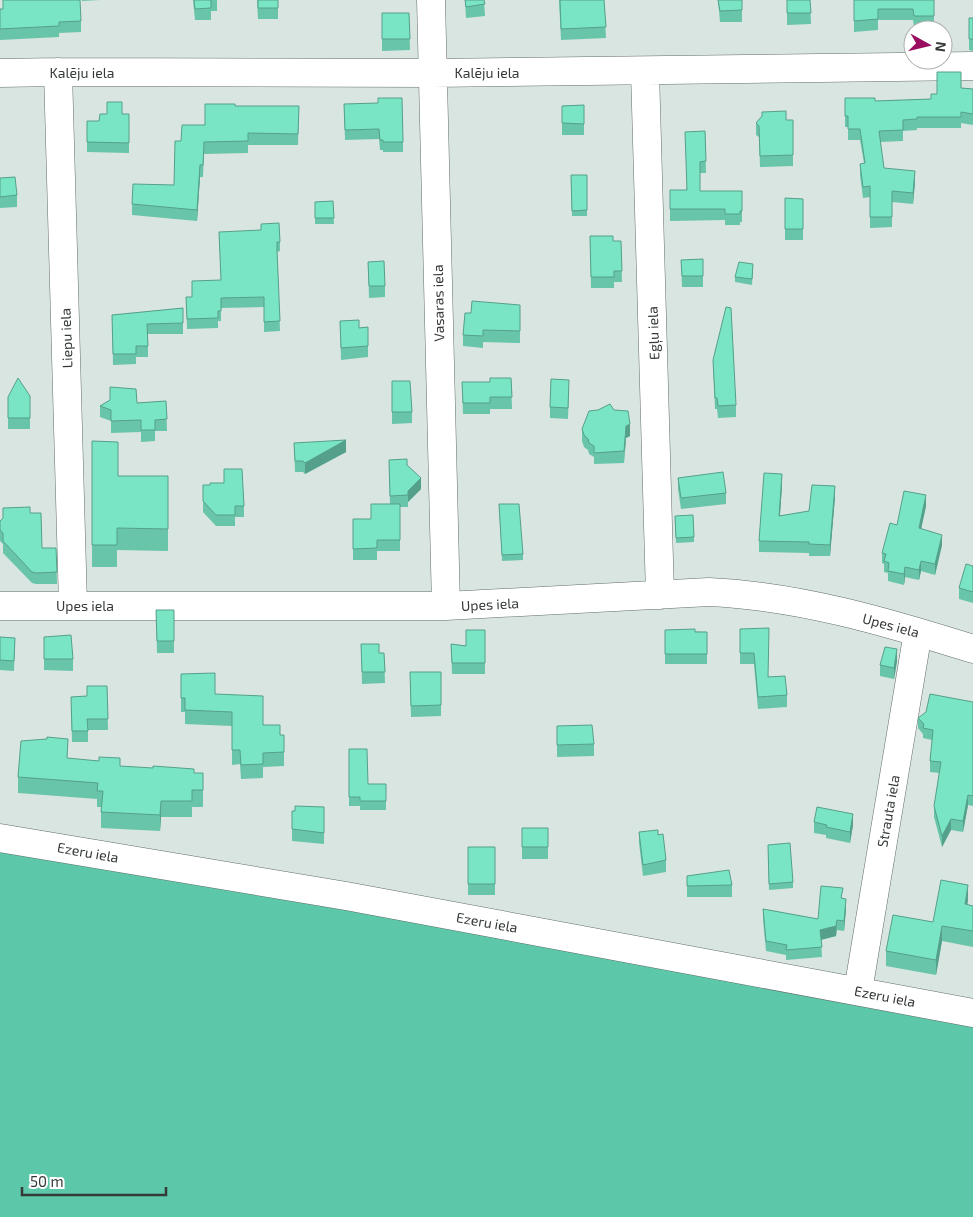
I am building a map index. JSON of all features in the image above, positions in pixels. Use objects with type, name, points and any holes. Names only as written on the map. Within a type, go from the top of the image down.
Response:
[{"type":"street","name":"Vasaras iela","points":[[431,0],[446,606]]},
{"type":"street","name":"Kalēju iela","points":[[0,73],[433,73],[973,66]]},
{"type":"street","name":"Egļu iela","points":[[645,71],[660,595]]},
{"type":"street","name":"Liepu iela","points":[[58,72],[73,605]]},
{"type":"street","name":"Upes iela","points":[[0,606],[446,606],[709,592],[746,594],[803,603],[918,632],[973,649]]},
{"type":"street","name":"Strauta iela","points":[[858,991],[918,632]]},
{"type":"street","name":"Ezeru iela","points":[[0,838],[346,896],[973,1013]]},
{"type":"green space","points":[[0,846],[973,1017],[973,1217],[0,1217]]},
{"type":"building","points":[[3,0],[80,0],[81,21],[59,22],[59,26],[0,29],[0,9],[3,9]]},
{"type":"building","points":[[194,0],[211,0],[211,8],[195,9]]},
{"type":"building","points":[[258,0],[278,0],[278,8],[258,8]]},
{"type":"building","points":[[465,0],[484,0],[485,4],[466,7]]},
{"type":"building","points":[[560,0],[604,0],[606,27],[561,29]]},
{"type":"building","points":[[718,0],[742,0],[742,10],[720,11]]},
{"type":"building","points":[[787,0],[810,0],[811,13],[787,13]]},
{"type":"building","points":[[854,0],[934,0],[934,16],[914,16],[913,9],[878,9],[878,19],[854,21]]},
{"type":"building","points":[[382,13],[409,13],[410,39],[382,39]]},
{"type":"building","points":[[969,18],[973,18],[973,39],[969,39]]},
{"type":"building","points":[[937,72],[961,72],[961,88],[973,89],[973,114],[961,112],[961,117],[917,117],[917,119],[903,120],[903,130],[879,131],[884,168],[915,171],[913,193],[892,191],[892,217],[870,217],[870,186],[863,187],[860,164],[865,163],[860,129],[848,129],[848,116],[845,116],[845,98],[875,98],[875,101],[931,99],[931,94],[937,94]]},
{"type":"building","points":[[378,98],[402,98],[403,142],[383,142],[383,140],[380,140],[379,129],[345,130],[344,104],[378,103]]},
{"type":"building","points":[[107,102],[122,102],[122,114],[129,114],[129,143],[87,142],[87,121],[99,121],[100,114],[107,114]]},
{"type":"building","points":[[205,104],[299,106],[298,134],[248,133],[248,141],[204,142],[203,165],[200,165],[197,210],[132,204],[133,184],[174,185],[175,141],[181,141],[182,125],[205,125]]},
{"type":"building","points":[[584,105],[584,124],[562,123],[562,106]]},
{"type":"building","points":[[786,111],[786,120],[793,120],[793,155],[760,156],[759,126],[756,123],[762,116],[762,112]]},
{"type":"building","points":[[705,131],[706,161],[700,162],[700,191],[742,191],[742,211],[740,211],[740,214],[725,214],[725,209],[670,209],[670,190],[687,190],[685,132]]},
{"type":"building","points":[[571,175],[587,175],[587,210],[572,211]]},
{"type":"building","points":[[15,177],[17,195],[0,197],[0,178]]},
{"type":"building","points":[[785,198],[803,199],[803,229],[785,229]]},
{"type":"building","points":[[333,201],[334,218],[315,218],[315,202]]},
{"type":"building","points":[[279,223],[280,242],[277,242],[277,250],[280,321],[264,322],[264,297],[221,298],[221,311],[218,311],[218,318],[187,319],[186,297],[192,297],[192,281],[221,280],[219,232],[261,230],[261,224]]},
{"type":"building","points":[[590,236],[613,236],[613,241],[621,241],[622,271],[614,271],[614,277],[591,277]]},
{"type":"building","points":[[703,259],[703,276],[682,276],[681,260]]},
{"type":"building","points":[[384,261],[385,286],[369,286],[368,262]]},
{"type":"building","points":[[739,262],[753,264],[752,279],[735,277]]},
{"type":"building","points":[[472,301],[520,305],[520,331],[483,330],[483,336],[463,335],[465,313],[471,313]]},
{"type":"building","points":[[726,307],[731,308],[736,405],[718,406],[717,398],[715,398],[713,360]]},
{"type":"building","points":[[183,308],[183,323],[147,324],[148,346],[136,346],[136,354],[113,354],[112,315]]},
{"type":"building","points":[[359,320],[359,328],[368,327],[368,346],[341,348],[340,321]]},
{"type":"building","points":[[18,378],[30,396],[30,418],[8,418],[8,397]]},
{"type":"building","points":[[490,378],[511,378],[512,397],[490,397],[490,403],[463,403],[462,382],[490,382]]},
{"type":"building","points":[[551,379],[569,380],[568,408],[550,407]]},
{"type":"building","points":[[392,381],[410,381],[412,412],[392,412]]},
{"type":"building","points":[[110,387],[136,389],[137,403],[166,401],[167,419],[155,420],[155,430],[141,430],[141,420],[111,421],[111,410],[100,406],[110,400]]},
{"type":"building","points":[[610,404],[614,410],[628,411],[630,424],[626,426],[624,451],[594,453],[594,446],[589,443],[582,429],[589,411],[598,410]]},
{"type":"building","points":[[346,440],[305,463],[303,461],[295,461],[294,443]]},
{"type":"building","points":[[92,441],[118,442],[118,476],[168,476],[168,529],[117,528],[117,545],[92,545]]},
{"type":"building","points":[[407,459],[407,465],[421,478],[408,491],[408,495],[390,496],[389,460]]},
{"type":"building","points":[[224,469],[242,469],[244,506],[235,506],[235,515],[216,515],[203,501],[203,485],[224,483]]},
{"type":"building","points":[[723,472],[726,493],[681,498],[678,478]]},
{"type":"building","points":[[764,473],[782,474],[779,516],[809,511],[812,485],[835,486],[830,545],[809,544],[809,542],[759,541]]},
{"type":"building","points":[[904,491],[926,495],[919,528],[942,535],[935,564],[921,561],[919,570],[905,567],[904,574],[888,571],[889,563],[884,561],[886,554],[882,553],[890,523],[897,525]]},
{"type":"building","points":[[371,504],[400,504],[400,540],[377,540],[377,548],[353,549],[353,519],[371,519]]},
{"type":"building","points":[[499,504],[519,504],[523,554],[502,555]]},
{"type":"building","points":[[30,507],[30,513],[41,513],[42,548],[56,548],[57,572],[32,572],[3,541],[0,521],[3,518],[3,508]]},
{"type":"building","points":[[693,515],[694,537],[676,538],[675,516]]},
{"type":"building","points":[[966,564],[973,566],[973,592],[959,588]]},
{"type":"building","points":[[156,610],[174,610],[174,641],[157,641]]},
{"type":"building","points":[[769,628],[768,677],[785,676],[787,695],[758,697],[754,653],[740,653],[740,629]]},
{"type":"building","points":[[695,629],[695,632],[707,632],[707,654],[665,654],[665,630]]},
{"type":"building","points":[[466,630],[485,630],[485,663],[452,663],[451,644],[466,646]]},
{"type":"building","points":[[71,635],[73,659],[44,659],[44,637]]},
{"type":"building","points":[[0,637],[15,638],[14,661],[0,660]]},
{"type":"building","points":[[361,644],[379,644],[379,653],[384,653],[385,672],[362,672]]},
{"type":"building","points":[[885,647],[897,649],[894,668],[880,665]]},
{"type":"building","points":[[410,672],[441,672],[441,705],[411,706]]},
{"type":"building","points":[[215,673],[215,694],[263,696],[263,725],[280,725],[280,735],[284,735],[284,752],[263,753],[263,764],[241,765],[240,750],[232,750],[232,712],[185,710],[185,698],[181,698],[181,674]]},
{"type":"building","points":[[87,686],[107,686],[108,719],[87,719],[88,731],[72,731],[71,697],[87,696]]},
{"type":"building","points":[[930,694],[973,702],[973,796],[968,795],[963,821],[951,819],[942,836],[934,806],[941,762],[930,761],[933,730],[923,728],[924,724],[918,718],[926,712]]},
{"type":"building","points":[[592,725],[594,744],[557,745],[557,726]]},
{"type":"building","points":[[47,737],[68,739],[67,758],[99,761],[99,757],[120,758],[120,766],[194,769],[194,773],[203,773],[203,790],[192,790],[192,801],[161,801],[160,815],[101,812],[103,791],[97,791],[98,783],[18,777],[21,741],[47,739]]},
{"type":"building","points":[[349,749],[367,749],[368,784],[386,784],[386,801],[360,801],[360,797],[349,797]]},
{"type":"building","points":[[295,806],[324,807],[324,833],[292,829],[292,811],[295,811]]},
{"type":"building","points":[[817,807],[853,814],[850,832],[826,827],[827,825],[814,822]]},
{"type":"building","points":[[522,828],[548,828],[548,847],[522,847]]},
{"type":"building","points":[[658,830],[658,835],[663,834],[666,860],[643,865],[639,832]]},
{"type":"building","points":[[790,843],[793,882],[769,884],[768,845]]},
{"type":"building","points":[[468,847],[495,847],[495,884],[468,884]]},
{"type":"building","points":[[729,870],[732,885],[687,886],[687,876]]},
{"type":"building","points":[[941,880],[968,885],[965,904],[973,906],[973,931],[942,926],[936,960],[886,951],[893,915],[933,922]]},
{"type":"building","points":[[821,886],[843,888],[841,898],[846,899],[844,921],[837,920],[836,926],[820,930],[822,947],[786,950],[787,945],[766,941],[763,909],[818,919]]}]
